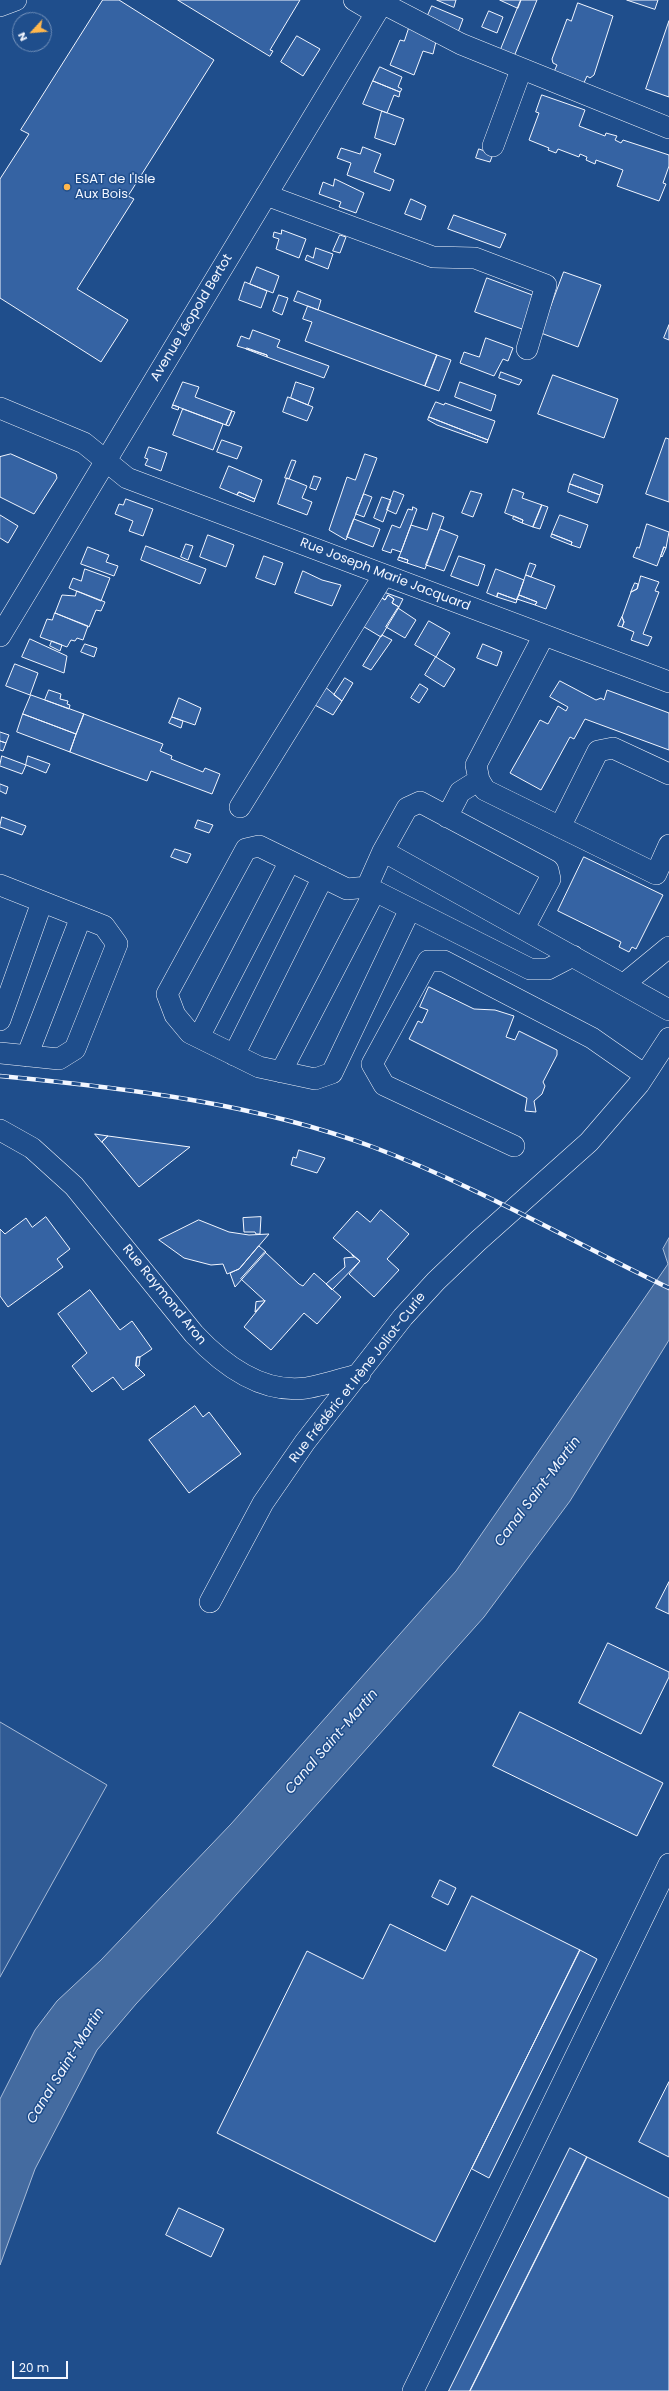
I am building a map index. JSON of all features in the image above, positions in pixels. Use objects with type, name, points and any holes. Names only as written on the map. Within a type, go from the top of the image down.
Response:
[{"type":"street","points":[[0,6],[16,0]]},
{"type":"street","points":[[354,0],[381,6],[461,44],[521,70],[669,128]]},
{"type":"street","name":"Avenue Léopold Bertot","points":[[0,636],[381,6]]},
{"type":"street","points":[[493,146],[521,70]]},
{"type":"street","points":[[266,195],[434,257],[475,258],[546,285],[527,349]]},
{"type":"street","name":"Rue Joseph Marie Jacquard","points":[[0,408],[84,443],[127,478],[669,682]]},
{"type":"street","points":[[240,807],[384,574]]},
{"type":"street","points":[[544,635],[476,765],[479,780],[485,790],[663,877],[669,845]]},
{"type":"street","points":[[560,827],[598,751],[613,748],[669,774]]},
{"type":"street","points":[[447,816],[460,792],[479,780]]},
{"type":"street","points":[[281,1072],[371,889],[383,850],[407,808],[420,802],[548,870],[550,879],[524,928]]},
{"type":"street","points":[[410,909],[332,1073],[315,1079],[260,1067],[190,1033],[175,1015],[167,994],[246,849],[259,846],[347,889],[371,889],[530,969],[548,968],[573,956]]},
{"type":"street","points":[[383,850],[669,1010]]},
{"type":"street","points":[[199,1037],[290,861]]},
{"type":"street","points":[[234,1055],[323,877]]},
{"type":"street","points":[[0,886],[104,926],[117,944],[75,1049],[60,1059],[0,1054]]},
{"type":"street","points":[[0,1020],[42,902]]},
{"type":"street","points":[[27,1056],[81,917]]},
{"type":"street","points":[[624,984],[669,947]]},
{"type":"street","points":[[514,1146],[384,1085],[377,1076],[372,1064],[428,961],[444,960],[592,1038],[645,1075]]},
{"type":"street","name":"Rue Frédéric et Irène Joliot-Curie","points":[[210,1602],[263,1503],[305,1442],[360,1374],[403,1317],[436,1281],[589,1142],[645,1075],[669,1038]]},
{"type":"street","name":"Rue Raymond Aron","points":[[0,1130],[32,1148],[74,1186],[194,1334],[210,1351],[231,1368],[251,1379],[271,1387],[290,1389],[306,1388],[360,1374]]},
{"type":"street","points":[[413,2391],[669,1864]]},
{"type":"shaded area","points":[[0,1722],[107,1785],[0,1977]]},
{"type":"water","name":"Canal Saint-Martin","points":[[669,1238],[669,1340],[570,1501],[484,1617],[211,1923],[136,2004],[97,2050],[35,2169],[0,2265],[0,2099],[35,2030],[57,2001],[101,1960],[231,1824],[456,1571],[668,1264],[663,1249]]},
{"type":"building","name":"ESAT de l'Isle Aux Bois","points":[[103,0],[119,0],[214,60],[128,196],[134,199],[77,289],[128,320],[101,362],[0,298],[0,179],[29,134],[21,130]]},
{"type":"building","points":[[178,0],[300,0],[270,50],[273,51],[270,56]]},
{"type":"building","points":[[437,0],[456,0],[454,7]]},
{"type":"building","points":[[500,0],[521,0],[518,8]]},
{"type":"building","points":[[521,0],[537,0],[513,59],[499,54]]},
{"type":"building","points":[[627,0],[658,0],[655,9]]},
{"type":"building","points":[[578,3],[613,16],[594,75],[590,78],[587,76],[583,85],[553,74],[557,65],[553,63],[552,59],[567,19],[571,21]]},
{"type":"building","points":[[432,6],[463,19],[457,35],[425,22]]},
{"type":"building","points":[[489,11],[503,17],[497,33],[482,27]]},
{"type":"building","points":[[669,21],[669,97],[646,89]]},
{"type":"building","points":[[411,22],[438,33],[433,54],[423,51],[414,75],[390,65],[400,40],[404,41]]},
{"type":"building","points":[[297,36],[320,49],[303,76],[281,62]]},
{"type":"building","points":[[380,67],[402,77],[398,87],[402,89],[400,92],[373,81]]},
{"type":"building","points":[[373,81],[400,92],[399,97],[394,95],[387,113],[363,104]]},
{"type":"building","points":[[542,95],[585,110],[579,126],[605,136],[606,133],[617,136],[615,140],[621,143],[623,140],[669,155],[669,166],[663,183],[666,184],[659,201],[617,186],[623,170],[596,160],[595,164],[586,160],[587,157],[580,154],[579,157],[558,149],[556,153],[548,150],[549,148],[529,140],[539,113],[536,112]]},
{"type":"building","points":[[382,111],[404,119],[395,145],[375,138]]},
{"type":"building","points":[[363,147],[381,154],[374,172],[394,180],[390,191],[347,175],[351,163],[337,158],[341,148],[360,154]]},
{"type":"building","points":[[479,149],[493,154],[490,162],[476,158]]},
{"type":"building","points":[[335,179],[364,193],[356,213],[339,207],[341,202],[319,194],[323,182],[333,186]]},
{"type":"building","points":[[411,199],[426,206],[421,220],[405,214]]},
{"type":"building","points":[[454,215],[506,234],[500,248],[448,229]]},
{"type":"building","points":[[282,230],[306,239],[299,258],[276,249],[279,239],[273,237],[274,232],[281,234]]},
{"type":"building","points":[[340,235],[346,237],[340,253],[333,251]]},
{"type":"building","points":[[316,248],[333,254],[328,269],[305,260],[307,255],[313,258]]},
{"type":"building","points":[[257,267],[279,276],[273,293],[250,284]]},
{"type":"building","points":[[564,272],[601,285],[578,347],[541,333]]},
{"type":"building","points":[[487,278],[535,296],[522,329],[475,312]]},
{"type":"building","points":[[245,282],[267,291],[261,308],[239,300]]},
{"type":"building","points":[[298,291],[321,300],[318,310],[294,301]]},
{"type":"building","points":[[279,295],[288,298],[282,315],[273,311]]},
{"type":"building","points":[[308,306],[437,355],[425,386],[305,341],[312,322],[303,319]]},
{"type":"building","points":[[669,325],[669,340],[664,338]]},
{"type":"building","points":[[253,330],[280,340],[277,347],[329,366],[324,378],[267,357],[267,355],[237,346],[241,336],[249,339]]},
{"type":"building","points":[[486,338],[513,348],[508,361],[503,359],[494,376],[460,363],[464,352],[479,357]]},
{"type":"building","points":[[247,348],[267,355],[267,357],[246,349]]},
{"type":"building","points":[[437,355],[451,360],[439,391],[425,386]]},
{"type":"building","points":[[501,372],[522,380],[519,385],[499,378]]},
{"type":"building","points":[[553,375],[618,399],[604,438],[538,414]]},
{"type":"building","points":[[183,382],[199,387],[195,397],[232,411],[226,425],[173,405]]},
{"type":"building","points":[[296,382],[314,388],[308,405],[291,398]]},
{"type":"building","points":[[460,382],[496,395],[491,411],[455,397]]},
{"type":"building","points":[[288,397],[313,407],[307,421],[283,412]]},
{"type":"building","points":[[436,402],[444,405],[445,403],[495,421],[488,440],[429,417]]},
{"type":"building","points":[[173,405],[179,407],[178,410],[172,408]]},
{"type":"building","points":[[183,409],[223,424],[213,450],[173,435]]},
{"type":"building","points":[[232,411],[235,412],[229,426],[226,425]]},
{"type":"building","points":[[429,417],[488,440],[487,443],[437,425],[428,420]]},
{"type":"building","points":[[666,438],[669,439],[669,502],[646,494]]},
{"type":"building","points":[[222,440],[242,447],[237,459],[217,452]]},
{"type":"building","points":[[149,447],[167,453],[161,471],[145,465],[148,459],[145,458]]},
{"type":"building","points":[[11,454],[56,474],[57,478],[34,514],[0,497],[0,457]]},
{"type":"building","points":[[365,454],[377,458],[346,540],[329,530],[347,477],[355,480]]},
{"type":"building","points":[[292,460],[296,461],[289,479],[285,478]]},
{"type":"building","points":[[229,466],[262,480],[255,499],[239,492],[237,495],[220,488]]},
{"type":"building","points":[[574,474],[603,485],[600,495],[570,484]]},
{"type":"building","points":[[314,476],[321,478],[316,490],[310,488]]},
{"type":"building","points":[[287,478],[307,486],[302,498],[312,502],[307,515],[278,504]]},
{"type":"building","points":[[570,484],[600,495],[597,503],[568,492]]},
{"type":"building","points":[[513,489],[524,493],[522,498],[542,505],[533,527],[522,523],[523,520],[505,513]]},
{"type":"building","points":[[394,491],[404,495],[396,514],[387,510]]},
{"type":"building","points":[[471,491],[482,494],[473,517],[462,513]]},
{"type":"building","points":[[239,492],[255,499],[254,502],[237,495]]},
{"type":"building","points":[[364,494],[372,497],[364,517],[356,514]]},
{"type":"building","points":[[382,497],[391,500],[383,522],[374,518]]},
{"type":"building","points":[[126,499],[153,509],[143,536],[129,531],[133,521],[115,514],[119,504],[123,505]]},
{"type":"building","points":[[542,505],[548,507],[540,529],[533,527]]},
{"type":"building","points":[[413,507],[417,509],[401,552],[392,549],[391,553],[382,550],[392,525],[400,528],[408,509],[412,510]]},
{"type":"building","points":[[433,513],[444,517],[425,569],[407,563],[408,560],[399,557],[411,525],[427,530]]},
{"type":"building","points":[[0,515],[18,526],[8,543],[0,538]]},
{"type":"building","points":[[560,515],[588,525],[580,548],[571,545],[572,542],[552,534]]},
{"type":"building","points":[[514,516],[523,520],[522,523],[513,519]]},
{"type":"building","points":[[354,519],[380,529],[373,547],[347,537]]},
{"type":"building","points":[[647,524],[669,532],[666,548],[664,547],[657,566],[633,557],[637,547],[639,548]]},
{"type":"building","points":[[440,529],[458,536],[444,571],[426,565]]},
{"type":"building","points":[[552,534],[572,542],[571,545],[551,537]]},
{"type":"building","points":[[208,535],[234,545],[226,567],[200,557]]},
{"type":"building","points":[[186,544],[193,546],[188,560],[181,557]]},
{"type":"building","points":[[146,546],[206,569],[200,584],[141,560]]},
{"type":"building","points":[[88,547],[109,555],[106,562],[118,566],[114,576],[81,564]]},
{"type":"building","points":[[664,547],[666,548],[662,557],[661,556]]},
{"type":"building","points":[[264,556],[283,563],[275,585],[256,578]]},
{"type":"building","points":[[459,556],[485,565],[478,586],[451,576]]},
{"type":"building","points":[[399,557],[408,560],[407,563],[398,560]]},
{"type":"building","points":[[530,563],[536,565],[531,577],[526,575]]},
{"type":"building","points":[[85,569],[110,578],[101,601],[69,588],[73,578],[81,581]]},
{"type":"building","points":[[496,569],[524,580],[517,600],[498,593],[497,597],[487,593]]},
{"type":"building","points":[[303,571],[322,580],[341,585],[332,606],[295,593]]},
{"type":"building","points":[[526,575],[555,586],[546,609],[535,605],[537,602],[519,595]]},
{"type":"building","points":[[641,576],[659,582],[655,591],[659,592],[643,634],[652,637],[648,646],[631,640],[634,632],[622,627],[624,622],[622,617],[631,592],[637,589]]},
{"type":"building","points":[[635,583],[638,584],[637,589],[631,592]]},
{"type":"building","points":[[77,591],[105,602],[101,611],[96,610],[89,627],[55,613],[62,595],[75,596]]},
{"type":"building","points":[[381,591],[403,599],[399,607],[392,603],[394,599],[388,595],[385,600],[378,595]]},
{"type":"building","points":[[498,593],[517,600],[516,603],[497,597]]},
{"type":"building","points":[[378,595],[385,600],[388,595],[394,599],[392,603],[399,607],[381,637],[361,625]]},
{"type":"building","points":[[519,595],[537,602],[535,605],[517,599]]},
{"type":"building","points":[[398,608],[416,620],[405,638],[386,627]]},
{"type":"building","points":[[55,613],[88,626],[83,640],[77,638],[75,641],[71,640],[67,647],[40,637],[47,619],[52,620]]},
{"type":"building","points":[[622,617],[624,622],[622,627],[618,626]]},
{"type":"building","points":[[429,621],[450,633],[436,657],[415,645]]},
{"type":"building","points":[[382,635],[392,640],[371,670],[363,666]]},
{"type":"building","points":[[30,639],[67,656],[64,673],[22,657]]},
{"type":"building","points":[[52,641],[62,645],[60,651],[50,646]]},
{"type":"building","points":[[85,644],[97,648],[94,657],[81,652]]},
{"type":"building","points":[[483,644],[502,652],[497,666],[477,658]]},
{"type":"building","points":[[436,657],[455,669],[444,687],[425,675]]},
{"type":"building","points":[[15,664],[38,673],[30,695],[6,686]]},
{"type":"building","points":[[345,678],[353,683],[342,701],[334,695]]},
{"type":"building","points":[[560,681],[596,700],[601,698],[604,700],[607,690],[669,713],[669,750],[585,719],[574,739],[570,737],[541,790],[510,773],[540,720],[548,724],[558,706],[566,711],[568,707],[550,697]]},
{"type":"building","points":[[420,684],[428,689],[419,703],[411,698]]},
{"type":"building","points":[[324,686],[342,701],[333,715],[313,704]]},
{"type":"building","points":[[49,690],[61,694],[60,699],[68,701],[67,704],[70,705],[69,709],[45,700]]},
{"type":"building","points":[[31,695],[84,714],[76,734],[23,714]]},
{"type":"building","points":[[179,698],[201,708],[195,725],[172,717]]},
{"type":"building","points":[[23,714],[76,734],[70,752],[17,732]]},
{"type":"building","points":[[84,714],[163,744],[160,751],[172,756],[171,759],[203,772],[205,768],[220,774],[212,794],[151,771],[147,781],[70,752]]},
{"type":"building","points":[[172,717],[183,721],[181,728],[169,723]]},
{"type":"building","points":[[0,732],[9,735],[6,743],[0,741]]},
{"type":"building","points":[[0,741],[6,743],[3,751],[0,750]]},
{"type":"building","points":[[2,756],[26,765],[22,774],[0,766]]},
{"type":"building","points":[[28,756],[50,764],[46,773],[26,765]]},
{"type":"building","points":[[0,784],[8,787],[6,794],[0,791]]},
{"type":"building","points":[[2,817],[26,826],[22,835],[0,827]]},
{"type":"building","points":[[198,820],[213,825],[209,833],[195,828]]},
{"type":"building","points":[[175,849],[191,854],[187,863],[171,857]]},
{"type":"building","points":[[584,857],[663,895],[636,949],[632,947],[629,952],[619,947],[621,942],[558,911]]},
{"type":"building","points":[[429,987],[474,1009],[495,1010],[514,1016],[506,1037],[515,1040],[519,1031],[557,1050],[557,1055],[543,1082],[545,1086],[542,1094],[534,1101],[536,1112],[525,1111],[527,1098],[409,1039],[418,1021],[422,1023],[428,1010],[420,1007]]},
{"type":"building","points":[[95,1134],[108,1136],[102,1142]]},
{"type":"building","points":[[108,1136],[190,1147],[139,1187],[102,1142]]},
{"type":"building","points":[[299,1150],[325,1158],[317,1173],[291,1165],[293,1157],[296,1158]]},
{"type":"building","points":[[381,1210],[409,1234],[387,1259],[399,1270],[374,1297],[349,1274],[360,1261],[333,1238],[357,1211],[370,1222]]},
{"type":"building","points":[[46,1217],[70,1249],[57,1259],[63,1267],[8,1307],[0,1296],[0,1229],[5,1234],[26,1218],[32,1227]]},
{"type":"building","points":[[261,1217],[260,1234],[256,1234],[255,1232],[244,1232],[243,1218]]},
{"type":"building","points":[[199,1220],[229,1232],[249,1235],[269,1234],[239,1269],[227,1274],[223,1264],[211,1265],[184,1258],[159,1240]]},
{"type":"building","points":[[259,1246],[266,1252],[235,1287],[230,1273],[239,1269]]},
{"type":"building","points":[[265,1252],[299,1284],[303,1286],[314,1273],[341,1297],[317,1324],[304,1313],[271,1350],[244,1327],[265,1301],[241,1279]]},
{"type":"building","points":[[352,1255],[360,1261],[332,1290],[326,1284],[345,1267],[344,1258],[354,1257]]},
{"type":"building","points":[[90,1290],[120,1330],[132,1321],[152,1349],[140,1357],[137,1357],[136,1366],[145,1375],[123,1390],[113,1377],[92,1392],[72,1366],[87,1353],[58,1314]]},
{"type":"building","points":[[265,1301],[255,1312],[256,1302]]},
{"type":"building","points":[[137,1357],[140,1357],[139,1366],[136,1366]]},
{"type":"building","points":[[195,1406],[203,1417],[209,1412],[241,1454],[189,1493],[149,1440]]},
{"type":"building","points":[[669,1582],[669,1614],[656,1608]]},
{"type":"building","points":[[608,1643],[669,1672],[669,1677],[641,1734],[579,1703]]},
{"type":"building","points":[[520,1712],[663,1783],[637,1836],[493,1766]]},
{"type":"building","points":[[440,1880],[456,1888],[448,1905],[432,1897]]},
{"type":"building","points":[[472,1896],[580,1950],[435,2242],[217,2133],[307,1951],[363,1979],[390,1924],[445,1951]]},
{"type":"building","points":[[580,1950],[597,1959],[489,2178],[472,2169]]},
{"type":"building","points":[[669,2082],[669,2157],[639,2142]]},
{"type":"building","points":[[570,2148],[587,2157],[470,2391],[449,2391]]},
{"type":"building","points":[[587,2157],[669,2198],[669,2391],[470,2391]]},
{"type":"building","points":[[179,2208],[224,2229],[211,2257],[166,2235]]},
{"type":"railway","points":[[0,1076],[142,1092],[236,1108],[328,1132],[373,1147],[449,1179],[523,1214],[669,1288]]},
{"type":"place","name":"ESAT de l'Isle Aux Bois","points":[[67,187]]}]
